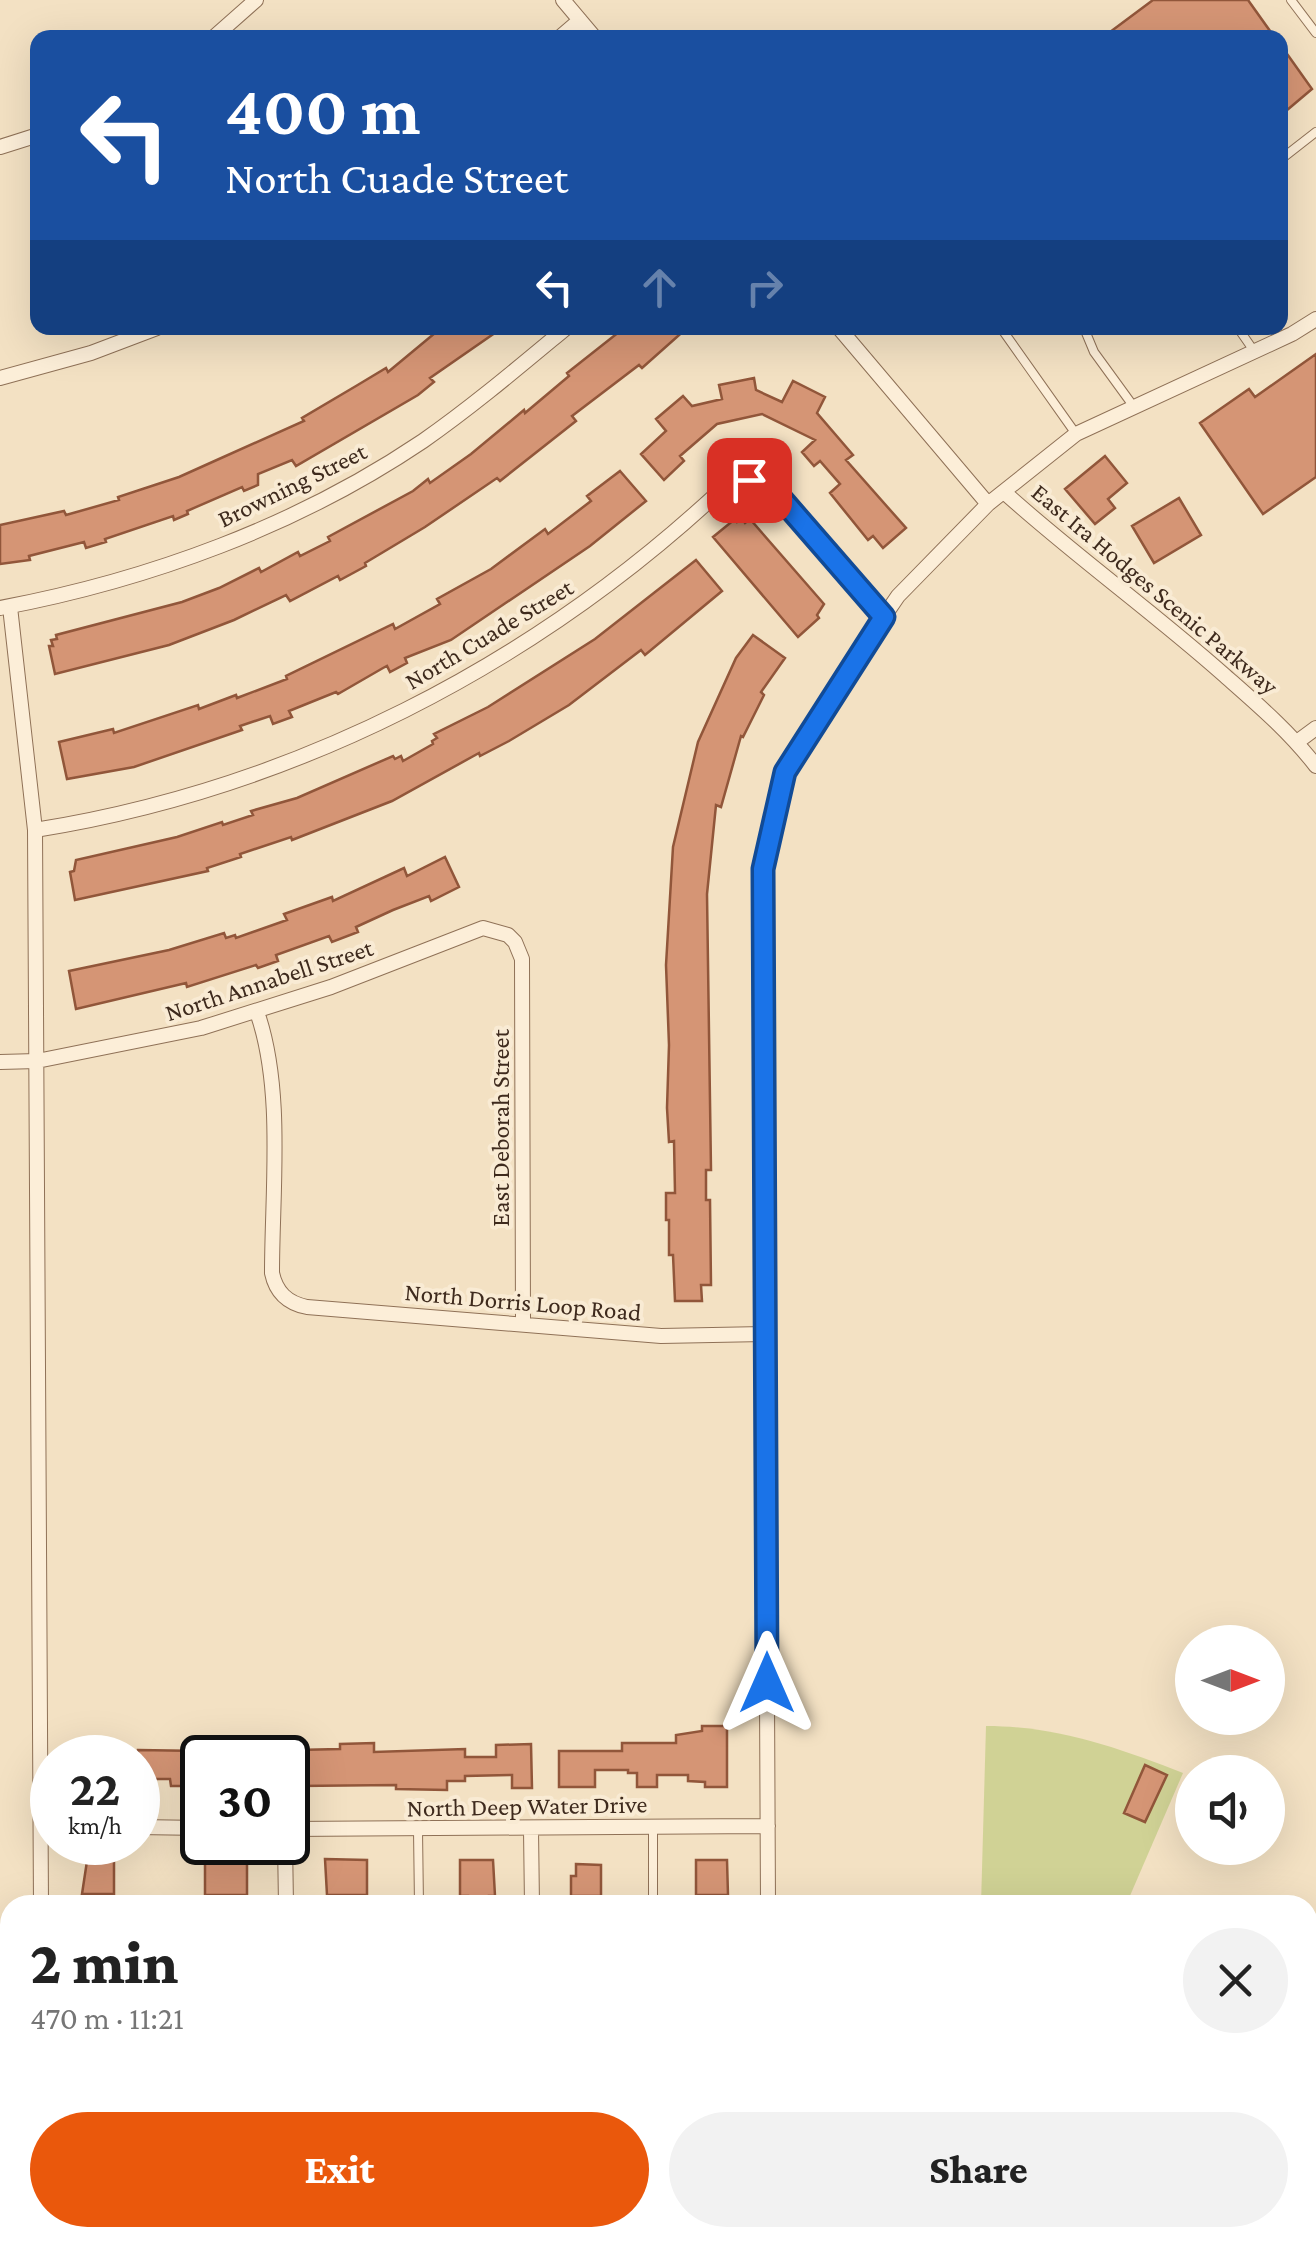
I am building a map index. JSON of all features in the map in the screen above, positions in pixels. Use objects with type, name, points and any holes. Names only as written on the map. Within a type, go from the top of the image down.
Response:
[{"type":"street","points":[[222,30],[256,0]]},
{"type":"street","points":[[563,0],[588,30]]},
{"type":"street","points":[[568,30],[580,20]]},
{"type":"street","points":[[0,147],[30,138]]},
{"type":"street","points":[[1288,333],[1316,319]]},
{"type":"street","points":[[0,378],[91,353],[139,335]]},
{"type":"street","name":"Browning Street","points":[[5,608],[139,574],[238,538],[320,501],[388,463],[450,421],[557,335]]},
{"type":"street","points":[[845,335],[988,504]]},
{"type":"street","points":[[768,1895],[763,869],[785,772],[898,596],[988,504],[1076,434],[1285,335]]},
{"type":"street","name":"North Cuade Street","points":[[35,830],[119,815],[196,794],[332,744],[413,707],[507,654],[579,607],[723,488],[740,480],[758,481],[772,488],[884,617]]},
{"type":"street","name":"East Ira Hodges Scenic Parkway","points":[[1004,492],[1058,540],[1162,620],[1297,742],[1316,766]]},
{"type":"street","points":[[5,608],[35,830],[46,1735]]},
{"type":"street","points":[[1297,742],[1316,728]]},
{"type":"street","name":"North Annabell Street","points":[[0,1062],[36,1061],[162,1037],[257,1012],[374,971],[474,930],[492,928],[508,936]]},
{"type":"street","name":"East Deborah Street","points":[[508,936],[522,959],[523,1324]]},
{"type":"street","name":"North Dorris Loop Road","points":[[257,1012],[271,1060],[272,1273],[281,1294],[293,1303],[661,1336],[765,1334]]},
{"type":"street","name":"North Deep Water Drive","points":[[310,1830],[768,1826]]},
{"type":"street","points":[[531,1830],[532,1895]]},
{"type":"street","points":[[42,1895],[44,1865]]},
{"type":"street","points":[[286,1865],[286,1895]]},
{"type":"lane","points":[[1290,0],[1316,33]]},
{"type":"lane","points":[[1288,154],[1316,132]]},
{"type":"lane","points":[[1006,335],[1076,434]]},
{"type":"lane","points":[[1087,335],[1094,352],[1134,407]]},
{"type":"lane","points":[[1243,335],[1254,351]]},
{"type":"lane","points":[[653,1828],[653,1895]]},
{"type":"lane","points":[[418,1830],[419,1895]]},
{"type":"green space","points":[[986,1726],[1037,1730],[1087,1740],[1175,1770],[1175,1792],[1130,1895],[981,1895]]},
{"type":"building","points":[[1153,0],[1248,0],[1269,30],[1113,30]]},
{"type":"building","points":[[1288,55],[1312,89],[1288,109]]},
{"type":"building","points":[[433,335],[492,335],[430,378],[434,382],[418,395],[296,466],[292,460],[258,474],[258,485],[244,491],[242,487],[174,520],[173,516],[105,539],[106,542],[86,548],[84,542],[29,556],[30,560],[0,564],[0,525],[64,511],[66,515],[179,477],[304,421],[302,418],[386,368],[388,372]]},
{"type":"building","points":[[615,335],[679,335],[642,368],[639,365],[572,416],[576,421],[500,481],[497,478],[365,563],[366,566],[290,601],[286,595],[169,645],[55,674],[49,646],[53,646],[51,640],[57,639],[56,635],[182,602],[330,541],[328,537],[428,479],[430,483],[471,454],[569,376],[567,373]]},
{"type":"building","points":[[1316,354],[1316,477],[1263,514],[1200,423],[1249,389],[1255,397]]},
{"type":"building","points":[[754,378],[756,390],[782,402],[793,381],[825,397],[817,413],[853,455],[846,460],[906,528],[883,548],[873,536],[868,540],[830,493],[840,484],[820,461],[814,466],[802,452],[815,440],[762,414],[717,424],[680,456],[684,461],[664,480],[641,454],[666,431],[656,419],[683,396],[692,406],[722,399],[719,385]]},
{"type":"building","points":[[1105,456],[1127,483],[1108,499],[1115,508],[1095,524],[1065,489]]},
{"type":"building","points":[[620,471],[646,501],[590,546],[451,640],[405,658],[407,663],[390,672],[387,666],[338,694],[289,711],[292,717],[273,724],[270,716],[240,726],[242,730],[134,767],[67,779],[59,742],[113,729],[114,733],[198,705],[199,709],[236,695],[237,698],[287,679],[286,676],[393,624],[395,629],[440,604],[437,599],[491,569],[545,529],[548,534],[591,501],[587,496]]},
{"type":"building","points":[[1179,498],[1201,535],[1154,563],[1132,526]]},
{"type":"building","points":[[735,519],[745,523],[750,519],[824,604],[819,618],[798,637],[713,537]]},
{"type":"building","points":[[696,560],[722,591],[645,655],[641,650],[569,705],[509,741],[480,756],[479,753],[392,801],[292,840],[291,837],[240,854],[241,857],[207,868],[208,871],[75,900],[70,872],[74,871],[76,860],[177,837],[222,822],[223,825],[393,756],[401,756],[403,761],[433,744],[437,738],[434,734],[488,707],[595,639]]},
{"type":"building","points":[[753,635],[785,658],[761,692],[764,695],[741,736],[721,807],[716,805],[707,894],[711,1170],[706,1170],[706,1200],[710,1200],[711,1285],[701,1285],[702,1301],[675,1301],[673,1255],[669,1255],[666,1220],[666,1193],[675,1193],[674,1141],[669,1142],[667,1108],[666,965],[673,847],[698,742],[736,658]]},
{"type":"building","points":[[445,857],[459,887],[431,901],[429,896],[393,910],[356,927],[358,932],[332,942],[329,936],[276,955],[278,961],[258,968],[256,965],[187,987],[186,983],[76,1009],[69,971],[169,950],[224,933],[226,938],[236,938],[287,920],[284,914],[332,897],[333,901],[404,868],[407,876]]},
{"type":"building","points":[[702,1726],[727,1726],[727,1787],[705,1787],[705,1782],[688,1781],[688,1775],[657,1775],[657,1787],[637,1787],[637,1773],[595,1770],[595,1787],[559,1787],[559,1751],[622,1751],[622,1743],[676,1743],[676,1735],[702,1731]]},
{"type":"building","points":[[374,1743],[374,1752],[465,1749],[465,1757],[496,1757],[496,1745],[531,1744],[532,1788],[512,1788],[512,1775],[465,1776],[465,1781],[447,1781],[447,1790],[396,1789],[396,1785],[310,1786],[310,1750],[340,1749],[340,1744]]},
{"type":"building","points":[[160,1750],[180,1751],[180,1786],[171,1786],[170,1779],[160,1779]]},
{"type":"building","points":[[1145,1765],[1167,1775],[1145,1822],[1124,1813]]},
{"type":"building","points":[[325,1859],[367,1860],[367,1895],[327,1895]]},
{"type":"building","points":[[460,1860],[493,1860],[495,1895],[460,1895]]},
{"type":"building","points":[[696,1860],[727,1860],[728,1895],[696,1895]]},
{"type":"building","points":[[576,1864],[601,1865],[601,1895],[571,1895],[571,1876],[576,1876]]},
{"type":"building","points":[[86,1865],[114,1865],[114,1894],[82,1894]]},
{"type":"building","points":[[205,1865],[247,1865],[247,1895],[205,1895]]},
{"type":"route","points":[[749,480],[772,488],[884,617],[785,772],[763,869],[767,1683]]}]
